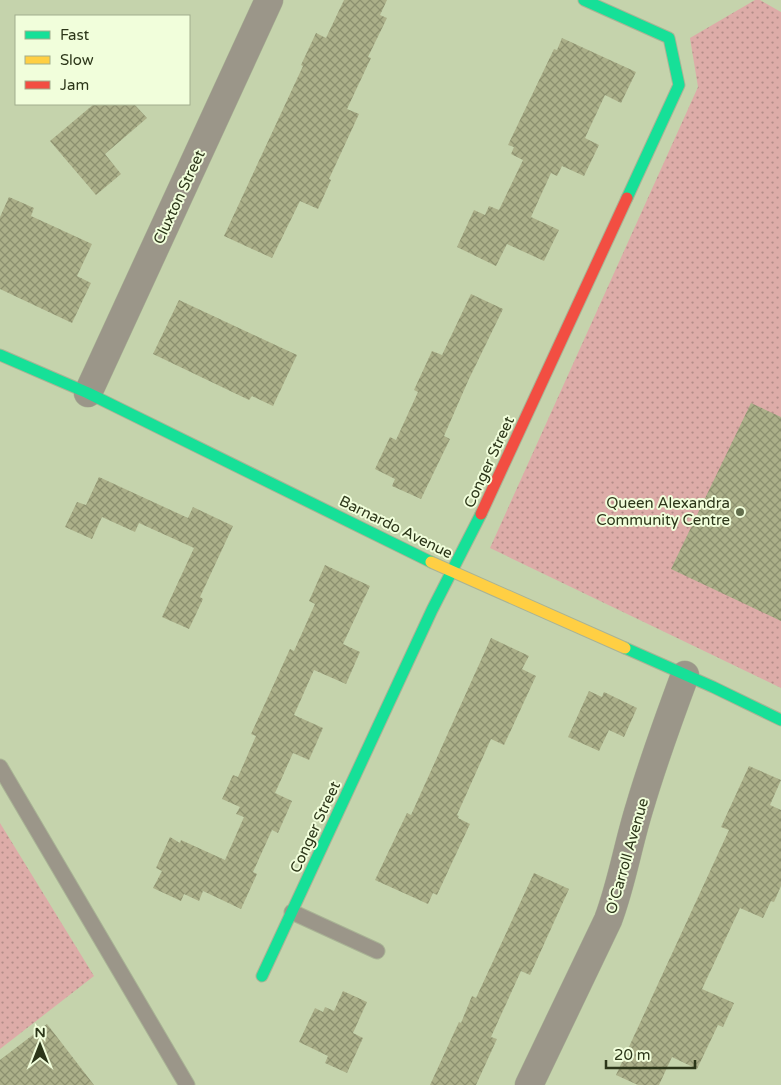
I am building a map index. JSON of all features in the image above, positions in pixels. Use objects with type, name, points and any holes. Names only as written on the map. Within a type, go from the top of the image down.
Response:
[{"type":"street","name":"Cluxton Street","points":[[88,393],[269,0]]},
{"type":"street","name":"Conger Street","points":[[262,976],[432,610],[472,534],[679,85],[669,38],[584,0]]},
{"type":"street","name":"Barnardo Avenue","points":[[0,355],[88,393],[452,572],[685,675],[781,720]]},
{"type":"street","name":"O'Carroll Avenue","points":[[529,1085],[608,920],[619,892],[640,807],[685,675]]},
{"type":"lane","points":[[0,768],[187,1085]]},
{"type":"lane","points":[[292,912],[377,950]]},
{"type":"shaded area","points":[[755,0],[760,0],[781,12],[781,688],[490,548],[698,87],[690,38]]},
{"type":"shaded area","points":[[0,823],[94,976],[0,1049]]},
{"type":"building","points":[[344,0],[387,0],[380,15],[387,18],[368,57],[371,58],[347,109],[359,114],[329,179],[331,180],[318,209],[300,201],[272,258],[224,236],[303,66],[301,65],[316,33],[326,38]]},
{"type":"building","points":[[562,38],[636,72],[621,103],[605,95],[585,138],[599,145],[584,176],[562,166],[557,176],[551,173],[531,217],[559,230],[544,261],[507,244],[496,266],[457,247],[474,210],[485,215],[489,206],[499,210],[523,160],[511,154],[514,147],[508,145],[554,49],[557,50]]},
{"type":"building","points":[[93,105],[135,105],[147,118],[105,154],[121,174],[96,195],[50,141]]},
{"type":"building","points":[[9,197],[34,208],[31,216],[92,244],[77,276],[91,283],[72,323],[0,289],[0,217]]},
{"type":"building","points":[[471,294],[503,309],[444,436],[450,439],[421,499],[392,486],[395,479],[375,469],[390,437],[396,440],[418,392],[414,390],[432,351],[442,355]]},
{"type":"building","points":[[179,300],[297,355],[273,406],[252,396],[249,400],[153,354]]},
{"type":"building","name":"Queen Alexandra Community Centre","points":[[751,403],[781,417],[781,621],[671,569]]},
{"type":"building","points":[[99,477],[188,518],[193,507],[233,526],[200,597],[203,599],[189,629],[162,617],[194,548],[139,523],[135,532],[102,517],[92,539],[65,527],[77,502],[86,505]]},
{"type":"building","points":[[325,565],[370,586],[343,644],[360,652],[346,684],[314,670],[294,715],[323,728],[309,760],[293,753],[275,793],[292,801],[278,833],[272,830],[253,872],[257,874],[241,909],[203,891],[199,901],[184,894],[181,901],[153,888],[162,871],[156,868],[170,837],[180,843],[181,840],[225,860],[244,817],[236,814],[240,807],[222,799],[233,775],[238,777],[256,736],[251,734],[290,649],[294,651],[315,604],[309,601]]},
{"type":"building","points":[[491,638],[529,656],[522,669],[536,676],[504,745],[491,739],[457,815],[459,816],[458,818],[470,824],[437,895],[433,893],[428,904],[375,880],[407,813],[411,815]]},
{"type":"building","points":[[589,691],[602,697],[604,692],[637,708],[624,737],[609,730],[599,751],[568,737]]},
{"type":"building","points":[[749,766],[781,780],[770,805],[781,810],[781,886],[774,902],[771,901],[763,918],[740,908],[702,989],[734,1003],[723,1027],[718,1025],[697,1069],[672,1057],[659,1085],[638,1085],[616,1075],[729,830],[721,827]]},
{"type":"building","points":[[534,873],[569,889],[530,975],[521,971],[491,1037],[497,1039],[476,1085],[430,1085],[459,1022],[461,1023],[472,996],[476,998]]},
{"type":"building","points":[[343,991],[367,1002],[353,1033],[363,1038],[347,1073],[325,1063],[328,1056],[299,1042],[315,1008],[323,1012],[325,1007],[334,1011]]},
{"type":"building","points":[[47,1024],[94,1085],[0,1085],[0,1060]]},
{"type":"traffic: fast","points":[[584,0],[669,38],[679,85],[627,198]]},
{"type":"traffic: fast","points":[[0,355],[88,393],[431,562]]},
{"type":"traffic: fast","points":[[262,976],[432,610],[481,514]]},
{"type":"traffic: fast","points":[[625,648],[781,720]]},
{"type":"traffic: slow","points":[[431,562],[625,648]]},
{"type":"traffic: jam","points":[[481,514],[627,198]]},
{"type":"place","name":"Queen Alexandra Community Centre","points":[[740,512]]}]
